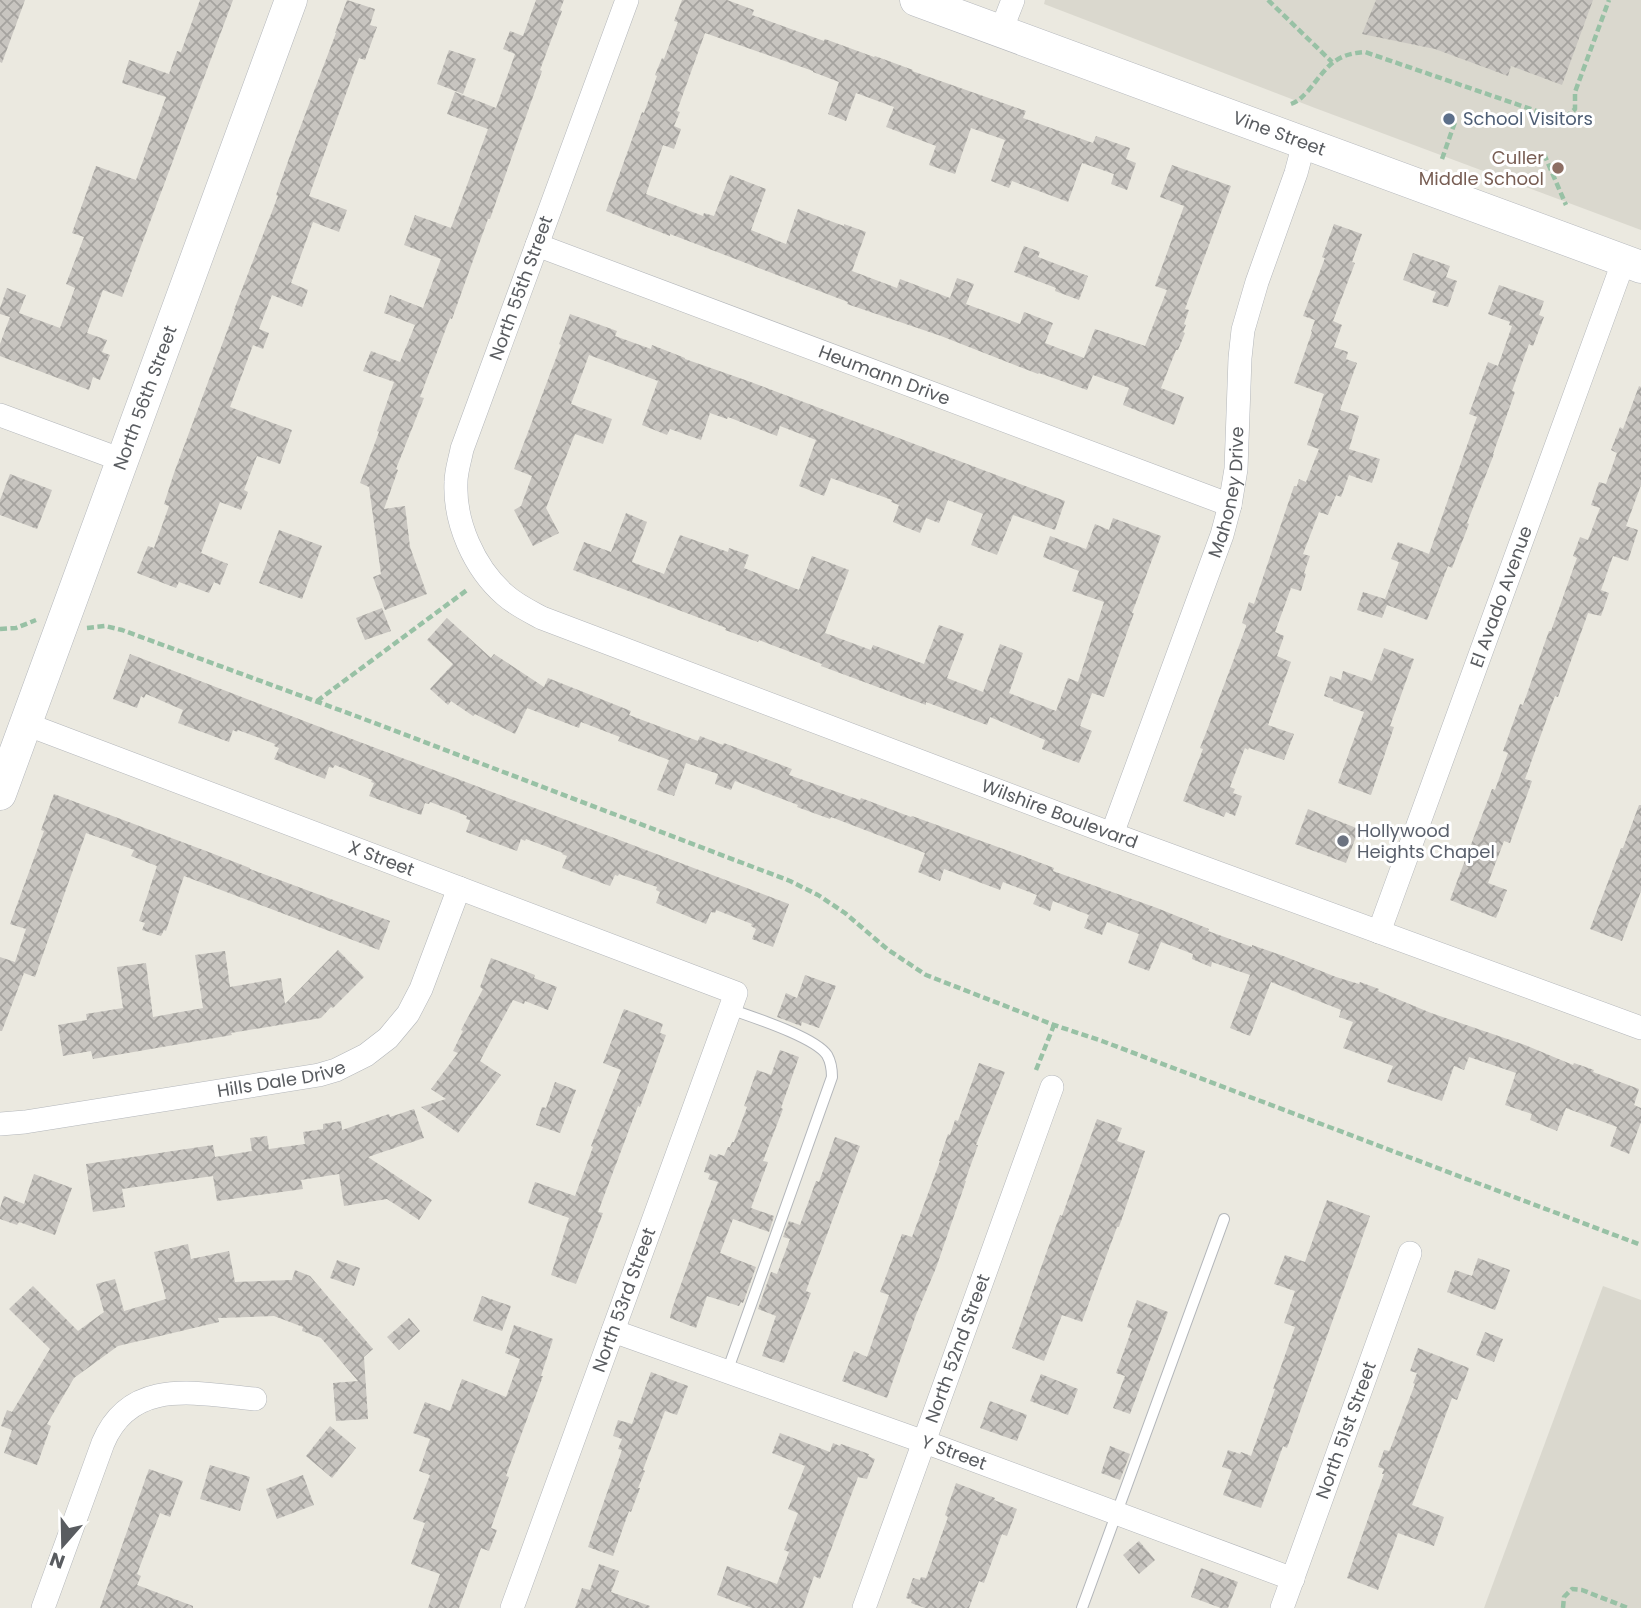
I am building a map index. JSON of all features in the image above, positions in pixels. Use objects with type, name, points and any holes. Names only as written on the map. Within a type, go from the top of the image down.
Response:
[{"type":"main road","name":"North 56th Street","points":[[0,794],[290,0]]},
{"type":"main road","name":"Vine Street","points":[[916,0],[1632,263]]},
{"type":"street","name":"North 55th Street","points":[[488,577],[472,551],[462,525],[456,481],[462,449],[627,0]]},
{"type":"street","points":[[1001,31],[1013,0]]},
{"type":"street","name":"Mahoney Drive","points":[[1112,834],[1222,534],[1236,469],[1243,330],[1304,143]]},
{"type":"street","name":"Heumann Drive","points":[[537,245],[1230,505]]},
{"type":"street","name":"El Avado Avenue","points":[[1379,932],[1632,263]]},
{"type":"street","points":[[0,415],[122,460]]},
{"type":"street","name":"Wilshire Boulevard","points":[[488,577],[513,601],[542,618],[1112,834],[1641,1028]]},
{"type":"street","name":"X Street","points":[[26,724],[459,888],[733,1001]]},
{"type":"street","name":"Hills Dale Drive","points":[[0,1124],[319,1075],[366,1055],[388,1038],[408,1014],[421,989],[459,888]]},
{"type":"street","name":"North 53rd Street","points":[[512,1608],[733,1001]]},
{"type":"street","name":"North 52nd Street","points":[[864,1608],[924,1442],[1044,1081]]},
{"type":"street","name":"North 51st Street","points":[[1282,1608],[1410,1253]]},
{"type":"street","name":"Y Street","points":[[613,1331],[1293,1578]]},
{"type":"street","points":[[43,1608],[106,1436],[121,1415],[145,1399],[173,1392],[255,1399]]},
{"type":"lane","points":[[727,1372],[832,1077],[826,1052],[733,1001]]},
{"type":"lane","points":[[1082,1608],[1224,1219]]},
{"type":"path","points":[[1268,0],[1332,62]]},
{"type":"path","points":[[1290,104],[1301,99],[1332,62],[1352,53],[1365,52],[1551,116],[1566,117],[1575,109],[1575,92],[1609,0]]},
{"type":"path","points":[[1442,159],[1455,121]]},
{"type":"path","points":[[1544,154],[1566,205]]},
{"type":"path","points":[[316,702],[467,590]]},
{"type":"path","points":[[0,629],[16,628],[36,620],[43,622]]},
{"type":"path","points":[[76,630],[105,626],[122,630],[790,881],[845,913],[887,949],[926,975],[1641,1245]]},
{"type":"path","points":[[1044,1081],[1054,1025]]},
{"type":"path","points":[[1563,1608],[1564,1597],[1572,1589],[1582,1590],[1628,1608]]},
{"type":"shaded area","name":"Culler Middle School","points":[[1045,0],[1641,0],[1641,230],[1044,4]]},
{"type":"shaded area","points":[[1603,1286],[1641,1300],[1641,1608],[1484,1608]]},
{"type":"building","points":[[0,0],[25,0],[2,63],[0,62]]},
{"type":"building","points":[[200,0],[233,0],[122,297],[103,290],[87,333],[107,340],[102,352],[110,355],[100,380],[93,377],[89,390],[0,356],[0,344],[10,317],[0,314],[7,288],[26,295],[19,313],[60,328],[75,288],[66,284],[84,237],[72,233],[96,166],[136,180],[166,97],[122,83],[129,60],[169,74],[177,51],[181,52]]},
{"type":"building","points":[[347,0],[375,9],[370,25],[377,27],[365,60],[359,58],[309,196],[347,210],[339,232],[313,222],[291,283],[308,290],[302,307],[272,295],[259,329],[269,333],[263,349],[253,345],[230,407],[292,430],[280,464],[257,456],[244,490],[248,492],[241,510],[220,502],[201,553],[228,564],[220,585],[214,582],[209,593],[179,582],[176,588],[137,573],[148,546],[154,548],[169,506],[164,504],[174,473],[278,196],[276,195]]},
{"type":"building","points":[[536,0],[564,0],[560,10],[562,11],[490,219],[420,397],[424,398],[396,469],[398,470],[384,509],[405,506],[410,547],[427,594],[385,610],[373,577],[381,574],[369,487],[360,483],[394,382],[363,371],[371,351],[400,362],[415,325],[384,313],[390,295],[423,308],[441,259],[404,245],[415,215],[451,228],[488,129],[447,114],[455,92],[496,108],[515,54],[503,49],[510,31],[523,36]]},
{"type":"building","points":[[682,0],[727,0],[754,10],[752,15],[1026,111],[1023,118],[1093,143],[1096,136],[1130,148],[1126,159],[1136,163],[1127,190],[1111,184],[1114,174],[1082,163],[1068,202],[1012,181],[1009,188],[991,181],[1005,140],[971,128],[955,174],[929,165],[936,146],[886,127],[894,107],[856,93],[846,121],[828,114],[839,82],[705,33],[677,111],[680,112],[674,126],[681,129],[674,149],[663,145],[646,194],[703,216],[704,213],[714,216],[730,175],[766,189],[751,230],[786,244],[798,209],[866,232],[852,271],[897,288],[900,279],[950,298],[957,278],[974,284],[966,304],[1020,324],[1024,312],[1053,323],[1045,343],[1084,358],[1095,329],[1145,346],[1167,290],[1155,286],[1184,206],[1160,197],[1172,165],[1231,186],[1185,309],[1189,310],[1184,324],[1185,333],[1161,388],[1184,397],[1174,425],[1123,405],[1129,388],[1093,375],[1087,390],[1038,374],[606,211],[642,112],[644,113],[657,76],[655,75],[678,22],[674,21]]},
{"type":"building","points":[[1376,0],[1593,0],[1562,85],[1511,66],[1508,76],[1435,49],[1362,34]]},
{"type":"building","points":[[449,50],[476,59],[463,94],[437,84]]},
{"type":"building","points":[[1334,224],[1362,234],[1352,262],[1355,263],[1333,321],[1342,325],[1334,347],[1348,352],[1346,359],[1357,363],[1340,410],[1359,416],[1349,449],[1380,459],[1372,483],[1349,475],[1341,497],[1336,495],[1328,515],[1319,512],[1303,554],[1310,556],[1301,591],[1291,588],[1275,632],[1284,636],[1277,656],[1291,662],[1268,725],[1294,734],[1284,760],[1245,748],[1230,787],[1235,789],[1233,793],[1242,796],[1235,816],[1226,812],[1224,817],[1183,801],[1246,627],[1242,623],[1249,602],[1254,604],[1294,486],[1297,486],[1299,479],[1306,482],[1319,449],[1307,445],[1324,394],[1294,383],[1315,320],[1303,316],[1325,258],[1322,257]]},
{"type":"building","points":[[1024,246],[1040,252],[1038,257],[1088,276],[1079,300],[1014,272]]},
{"type":"building","points":[[1413,253],[1450,266],[1446,277],[1457,281],[1448,307],[1432,302],[1436,292],[1403,280]]},
{"type":"building","points":[[1499,285],[1544,301],[1539,315],[1544,317],[1533,346],[1529,344],[1494,454],[1452,568],[1448,566],[1427,620],[1387,605],[1382,618],[1357,610],[1363,592],[1385,599],[1399,562],[1391,559],[1398,542],[1429,554],[1477,417],[1469,414],[1488,362],[1498,366],[1512,326],[1509,325],[1510,322],[1488,314]]},
{"type":"building","points":[[570,314],[617,331],[615,336],[651,349],[652,345],[1065,501],[1055,530],[1013,515],[997,555],[971,545],[983,514],[948,500],[939,523],[926,518],[920,533],[893,522],[899,505],[891,502],[892,500],[831,478],[824,496],[799,486],[816,440],[780,426],[777,436],[710,413],[701,440],[670,429],[667,435],[642,425],[658,381],[589,355],[571,404],[612,419],[603,444],[575,434],[546,508],[559,533],[533,546],[514,510],[521,506],[532,476],[514,469]]},
{"type":"building","points":[[1639,386],[1641,485],[1626,526],[1638,530],[1628,561],[1613,556],[1601,590],[1609,593],[1601,616],[1588,613],[1558,697],[1555,696],[1525,779],[1532,781],[1510,843],[1504,841],[1488,883],[1507,890],[1496,918],[1450,900],[1492,789],[1495,790],[1508,753],[1503,751],[1551,631],[1577,558],[1573,556],[1580,537],[1588,540],[1600,508],[1591,505],[1599,482],[1606,484],[1617,453],[1611,450],[1620,427],[1623,429]]},
{"type":"building","points":[[10,474],[52,490],[37,529],[0,515],[0,500]]},
{"type":"building","points":[[626,513],[647,522],[632,562],[664,574],[680,535],[728,552],[729,548],[749,555],[744,568],[799,590],[812,556],[849,570],[825,633],[871,650],[873,645],[924,664],[939,625],[964,634],[947,678],[983,692],[1000,644],[1023,653],[1009,693],[1056,711],[1068,678],[1078,682],[1104,602],[1072,591],[1079,571],[1043,557],[1050,536],[1086,549],[1095,524],[1109,530],[1113,518],[1161,536],[1104,697],[1092,693],[1080,726],[1092,731],[1079,763],[1042,749],[1045,740],[990,717],[987,725],[926,702],[926,705],[573,570],[584,542],[611,552]]},
{"type":"building","points":[[279,530],[322,546],[302,599],[259,583]]},
{"type":"building","points":[[382,608],[391,631],[365,640],[356,618]]},
{"type":"building","points":[[447,618],[491,658],[494,654],[544,687],[548,678],[631,711],[629,715],[698,741],[700,736],[723,745],[724,743],[792,769],[789,775],[1020,855],[1054,868],[1053,871],[1157,908],[1209,929],[1208,931],[1336,977],[1359,984],[1360,982],[1431,1013],[1525,1045],[1573,1065],[1574,1063],[1594,1070],[1593,1072],[1639,1089],[1634,1105],[1641,1108],[1641,1122],[1629,1154],[1610,1146],[1617,1127],[1566,1108],[1557,1131],[1530,1120],[1532,1114],[1505,1105],[1516,1073],[1469,1057],[1464,1070],[1454,1066],[1442,1101],[1387,1082],[1393,1066],[1343,1048],[1353,1022],[1339,1017],[1341,1010],[1271,982],[1250,1036],[1230,1028],[1250,975],[1212,962],[1211,967],[1192,959],[1193,954],[1161,942],[1149,971],[1128,963],[1139,934],[1107,922],[1102,935],[1084,928],[1089,915],[1053,901],[1050,911],[1033,904],[1037,895],[1003,882],[1000,890],[944,869],[940,881],[918,872],[925,853],[797,807],[798,805],[735,781],[731,790],[715,784],[718,774],[686,763],[674,796],[657,790],[669,760],[618,741],[620,737],[581,722],[579,728],[527,708],[515,734],[475,714],[473,716],[451,701],[448,705],[430,689],[453,664],[427,640]]},
{"type":"building","points":[[1384,648],[1414,659],[1390,726],[1394,727],[1371,795],[1338,783],[1364,712],[1324,696],[1330,676],[1341,680],[1343,671],[1372,681]]},
{"type":"building","points":[[130,654],[789,904],[773,947],[752,939],[756,929],[752,924],[716,910],[715,913],[711,912],[706,924],[656,903],[660,892],[656,890],[657,887],[619,874],[615,875],[610,886],[562,868],[567,856],[545,846],[521,839],[517,851],[466,832],[470,820],[466,819],[467,816],[449,809],[430,802],[425,803],[421,815],[369,796],[374,783],[372,780],[335,765],[333,768],[329,767],[325,779],[274,759],[279,748],[257,737],[233,730],[229,742],[178,723],[183,710],[146,694],[144,698],[141,696],[137,708],[113,699]]},
{"type":"building","points":[[54,794],[390,921],[379,950],[184,876],[166,931],[164,930],[161,936],[142,930],[145,923],[139,921],[157,866],[131,856],[134,850],[86,833],[35,977],[24,973],[0,1031],[0,957],[15,962],[26,929],[10,924],[44,831],[41,830]]},
{"type":"building","points":[[1639,805],[1641,891],[1622,941],[1590,929]]},
{"type":"building","points":[[1308,809],[1359,829],[1346,863],[1295,844]]},
{"type":"building","points":[[338,950],[364,977],[321,1018],[93,1059],[91,1051],[63,1056],[58,1025],[87,1020],[86,1014],[123,1008],[117,967],[146,963],[153,1017],[203,1008],[195,955],[225,951],[230,987],[281,978],[285,1004]]},
{"type":"building","points":[[491,958],[535,975],[534,978],[557,987],[548,1010],[525,1001],[524,1004],[513,1000],[480,1061],[501,1075],[458,1133],[421,1107],[446,1099],[431,1089],[458,1053],[453,1051],[483,989],[480,987]]},
{"type":"building","points":[[805,975],[836,986],[819,1028],[802,1022],[801,1026],[777,1017],[786,993],[797,998]]},
{"type":"building","points":[[624,1009],[663,1024],[660,1033],[666,1035],[598,1212],[603,1213],[576,1284],[551,1275],[569,1218],[528,1203],[535,1182],[575,1196],[593,1147],[591,1146],[621,1070],[603,1063]]},
{"type":"building","points":[[780,1050],[799,1057],[763,1161],[768,1162],[751,1208],[774,1216],[769,1232],[733,1219],[720,1253],[756,1267],[743,1303],[739,1306],[707,1296],[696,1328],[670,1318],[718,1182],[708,1179],[710,1174],[704,1172],[710,1154],[724,1156],[734,1142],[757,1070],[771,1075]]},
{"type":"building","points":[[979,1063],[1005,1072],[976,1145],[936,1268],[916,1315],[887,1398],[842,1381],[854,1351],[867,1357],[889,1295],[880,1292],[902,1234],[912,1237],[948,1134],[950,1135],[955,1120],[958,1121]]},
{"type":"building","points":[[555,1082],[576,1090],[560,1133],[536,1125],[542,1107],[546,1108]]},
{"type":"building","points":[[414,1109],[424,1138],[368,1157],[432,1200],[419,1220],[387,1199],[344,1206],[339,1174],[301,1180],[303,1189],[217,1201],[213,1176],[122,1189],[125,1207],[93,1212],[86,1164],[213,1145],[215,1157],[252,1151],[250,1138],[267,1136],[269,1149],[305,1144],[303,1132],[323,1129],[323,1124],[341,1121],[342,1130],[389,1114],[390,1117]]},
{"type":"building","points":[[1097,1119],[1122,1128],[1117,1141],[1145,1151],[1082,1322],[1062,1315],[1044,1361],[1012,1348]]},
{"type":"building","points":[[835,1137],[860,1146],[806,1291],[811,1293],[784,1363],[762,1356],[776,1316],[758,1309],[771,1272],[777,1274],[790,1239],[783,1237],[789,1221],[800,1225]]},
{"type":"building","points":[[34,1174],[72,1188],[55,1235],[19,1222],[17,1225],[0,1219],[4,1196],[24,1204]]},
{"type":"building","points":[[1327,1200],[1370,1216],[1287,1448],[1283,1446],[1261,1508],[1223,1495],[1232,1470],[1222,1467],[1228,1450],[1251,1456],[1295,1327],[1284,1323],[1295,1291],[1274,1284],[1285,1255],[1305,1262]]},
{"type":"building","points":[[188,1244],[191,1259],[229,1251],[235,1282],[292,1280],[295,1270],[310,1276],[373,1349],[364,1357],[368,1419],[336,1421],[333,1383],[358,1381],[321,1338],[302,1331],[303,1327],[274,1316],[218,1318],[219,1322],[118,1346],[74,1378],[47,1424],[51,1426],[37,1465],[4,1453],[12,1430],[1,1426],[7,1410],[12,1412],[50,1349],[9,1309],[33,1286],[78,1331],[104,1312],[96,1284],[115,1279],[124,1311],[166,1299],[154,1252]]},
{"type":"building","points":[[1478,1258],[1510,1270],[1495,1310],[1447,1292],[1455,1270],[1472,1276]]},
{"type":"building","points":[[337,1260],[360,1268],[354,1286],[330,1278]]},
{"type":"building","points":[[482,1296],[511,1306],[502,1331],[473,1321]]},
{"type":"building","points":[[1137,1300],[1168,1312],[1130,1414],[1113,1408],[1125,1376],[1116,1373],[1132,1329],[1127,1327]]},
{"type":"building","points":[[409,1318],[420,1331],[399,1350],[387,1337]]},
{"type":"building","points":[[514,1325],[553,1339],[543,1376],[506,1476],[509,1477],[491,1528],[497,1530],[489,1551],[481,1548],[459,1608],[428,1608],[440,1574],[411,1564],[425,1523],[413,1519],[430,1475],[419,1471],[430,1439],[413,1433],[425,1402],[450,1411],[462,1379],[506,1397],[520,1359],[505,1353]]},
{"type":"building","points":[[1485,1332],[1503,1339],[1494,1362],[1476,1355]]},
{"type":"building","points":[[1418,1348],[1469,1368],[1457,1400],[1452,1398],[1412,1505],[1444,1517],[1434,1546],[1398,1533],[1378,1590],[1347,1578],[1384,1474],[1384,1469],[1378,1467],[1384,1450],[1389,1451],[1391,1447],[1415,1384],[1413,1383],[1417,1373],[1410,1371]]},
{"type":"building","points":[[651,1372],[688,1386],[677,1415],[665,1411],[643,1470],[645,1471],[640,1488],[613,1556],[588,1547],[622,1450],[618,1449],[622,1439],[613,1436],[618,1420],[632,1424]]},
{"type":"building","points":[[1041,1374],[1078,1389],[1068,1415],[1030,1401]]},
{"type":"building","points":[[990,1401],[1027,1415],[1017,1441],[980,1428]]},
{"type":"building","points":[[330,1426],[356,1448],[332,1478],[306,1456]]},
{"type":"building","points":[[780,1433],[830,1452],[833,1443],[840,1446],[841,1444],[869,1454],[868,1456],[875,1459],[867,1479],[858,1477],[820,1579],[814,1576],[803,1608],[752,1608],[717,1595],[727,1566],[777,1584],[789,1552],[784,1550],[798,1513],[788,1509],[805,1466],[772,1453]]},
{"type":"building","points":[[1110,1446],[1130,1454],[1120,1480],[1101,1473]]},
{"type":"building","points":[[210,1465],[250,1477],[240,1511],[200,1499]]},
{"type":"building","points":[[149,1469],[183,1481],[170,1517],[160,1513],[137,1574],[141,1576],[137,1585],[193,1608],[100,1608]]},
{"type":"building","points":[[303,1475],[314,1505],[277,1519],[266,1489]]},
{"type":"building","points":[[956,1483],[1017,1509],[1007,1536],[1002,1534],[984,1583],[979,1581],[969,1608],[925,1608],[906,1598],[913,1578],[926,1578],[948,1517],[945,1515]]},
{"type":"building","points":[[1139,1541],[1155,1560],[1139,1574],[1123,1555]]},
{"type":"building","points":[[599,1564],[619,1571],[611,1592],[650,1606],[649,1608],[575,1608],[582,1588],[590,1590]]},
{"type":"building","points":[[1201,1568],[1238,1582],[1228,1608],[1191,1597]]},
{"type":"place","name":"School Visitors","points":[[1449,119]]},
{"type":"place","name":"Culler Middle School","points":[[1558,168]]},
{"type":"place","name":"Hollywood Heights Chapel","points":[[1343,841]]}]
